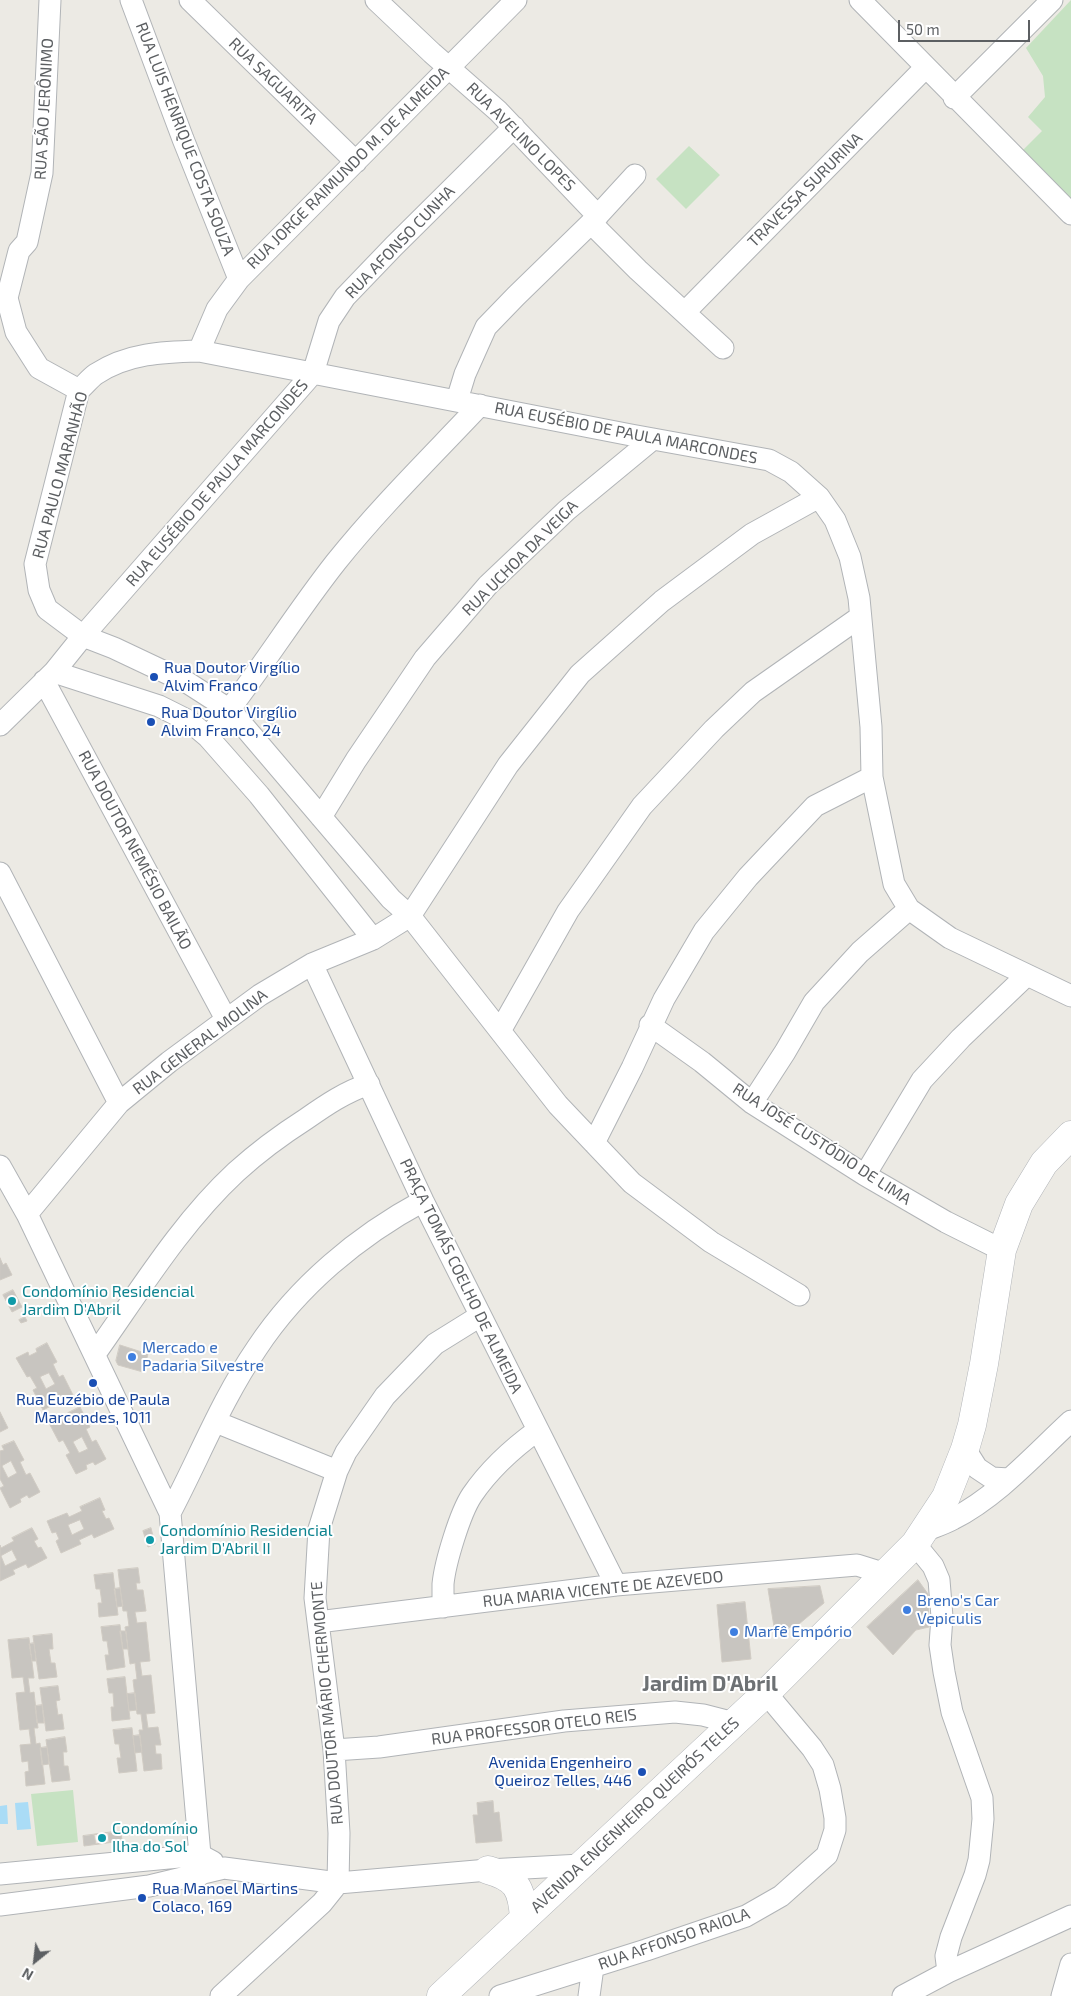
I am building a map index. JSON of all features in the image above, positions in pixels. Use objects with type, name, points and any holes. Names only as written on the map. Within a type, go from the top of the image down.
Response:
[{"type":"main road","name":"AVENIDA ENGENHEIRO QUEIRÓS TELES","points":[[444,1995],[766,1693],[920,1538],[946,1497],[965,1449],[972,1425],[984,1364],[1002,1250],[1019,1204],[1044,1163],[1071,1135]]},
{"type":"main road","points":[[488,1870],[504,1874],[516,1885],[523,1900],[524,1918]]},
{"type":"street","name":"RUA SÃO JERÔNIMO","points":[[50,0],[42,174],[26,242],[18,251],[7,298],[16,332],[39,368],[79,390]]},
{"type":"street","name":"RUA LUIS HENRIQUE COSTA SOUZA","points":[[132,0],[183,139],[239,279]]},
{"type":"street","name":"RUA SAGUARITA","points":[[190,0],[356,162]]},
{"type":"street","name":"RUA AVELINO LOPES","points":[[376,0],[514,127],[638,270],[723,348]]},
{"type":"street","name":"RUA JORGE RAIMUNDO M. DE ALMEIDA","points":[[199,351],[217,309],[239,279],[516,0]]},
{"type":"street","points":[[954,98],[1052,0]]},
{"type":"street","points":[[869,3],[925,68],[1071,214]]},
{"type":"street","name":"TRAVESSA SURURINA","points":[[685,312],[925,68]]},
{"type":"street","name":"RUA AFONSO CUNHA","points":[[313,373],[329,321],[345,297],[514,127]]},
{"type":"street","points":[[457,400],[468,366],[486,327],[595,219],[635,175]]},
{"type":"street","name":"RUA PAULO MARANHÃO","points":[[83,636],[47,609],[39,590],[35,564],[79,390],[96,374],[120,362],[150,353],[199,351],[313,373]]},
{"type":"street","name":"RUA EUSÉBIO DE PAULA MARCONDES","points":[[0,725],[49,677],[313,373],[769,460],[791,472],[820,497],[835,520],[850,557],[859,598],[871,727],[872,777],[894,884],[909,909],[950,938],[1071,996]]},
{"type":"street","points":[[208,737],[230,710],[336,562],[410,479],[480,405]]},
{"type":"street","name":"RUA UCHOA DA VEIGA","points":[[321,817],[356,760],[425,658],[488,585],[567,510],[653,439]]},
{"type":"street","points":[[410,916],[508,765],[580,674],[662,601],[722,556],[752,534],[820,497]]},
{"type":"street","points":[[500,1032],[568,911],[642,806],[714,729],[753,692],[860,617]]},
{"type":"street","points":[[83,636],[114,648],[188,683],[230,710],[390,899],[410,916],[558,1105],[632,1183],[711,1242],[799,1295]]},
{"type":"street","points":[[49,677],[159,706],[189,721],[208,737],[259,795],[373,939]]},
{"type":"street","name":"RUA DOUTOR NEMÉSIO BAILÃO","points":[[49,677],[226,1019]]},
{"type":"street","points":[[594,1143],[632,1068],[650,1024],[704,931],[748,877],[815,806],[872,777]]},
{"type":"street","points":[[0,873],[119,1103]]},
{"type":"street","points":[[752,1103],[814,1002],[860,952],[909,909]]},
{"type":"street","name":"RUA GENERAL MOLINA","points":[[28,1214],[119,1103],[226,1019],[260,995],[312,964],[373,939],[410,916]]},
{"type":"street","name":"PRAÇA TOMÁS COELHO DE ALMEIDA","points":[[312,964],[423,1201],[616,1585]]},
{"type":"street","points":[[866,1175],[922,1080],[960,1038],[1027,975]]},
{"type":"street","name":"RUA JOSÉ CUSTÓDIO DE LIMA","points":[[650,1024],[702,1062],[752,1103],[866,1175],[946,1222],[1002,1250]]},
{"type":"street","points":[[95,1354],[161,1259],[211,1198],[236,1172],[263,1149],[295,1126],[348,1091],[368,1084]]},
{"type":"street","points":[[0,1166],[28,1214],[170,1513],[200,1865]]},
{"type":"street","points":[[170,1513],[221,1410],[256,1349],[279,1317],[298,1295],[327,1267],[360,1241],[423,1201]]},
{"type":"street","name":"RUA DOUTOR MÁRIO CHERMONTE","points":[[338,1883],[339,1833],[334,1750],[315,1598],[320,1528],[337,1471],[350,1444],[384,1396],[435,1344],[480,1316]]},
{"type":"street","points":[[948,1972],[946,1956],[951,1937],[979,1860],[983,1819],[982,1798],[952,1712],[940,1645],[942,1617],[939,1580],[920,1538],[973,1507],[1009,1478],[1071,1421]]},
{"type":"street","points":[[216,1422],[337,1471]]},
{"type":"street","points":[[443,1607],[443,1582],[449,1557],[471,1497],[495,1467],[538,1430]]},
{"type":"street","points":[[965,1449],[977,1468],[992,1478],[1009,1478]]},
{"type":"street","name":"RUA MARIA VICENTE DE AZEVEDO","points":[[318,1622],[616,1585],[857,1564],[886,1574]]},
{"type":"street","name":"RUA AFFONSO RAIOLA","points":[[500,1996],[746,1916],[781,1896],[827,1854],[835,1830],[835,1818],[830,1789],[823,1765],[812,1748],[766,1693]]},
{"type":"street","name":"RUA PROFESSOR OTELO REIS","points":[[334,1750],[378,1747],[564,1722],[675,1712],[703,1715],[734,1723]]},
{"type":"street","points":[[0,1904],[148,1886],[200,1865]]},
{"type":"street","points":[[0,1874],[200,1865],[338,1883],[488,1870],[581,1865]]},
{"type":"street","points":[[221,1996],[322,1903],[338,1883]]},
{"type":"street","points":[[903,1996],[948,1972],[1071,1916]]},
{"type":"street","points":[[1062,1996],[1071,1964]]},
{"type":"street","points":[[589,1996],[594,1967]]},
{"type":"green space","points":[[1071,0],[1071,199],[1023,150],[1042,131],[1028,117],[1045,97],[1043,76],[1026,48]]},
{"type":"green space","points":[[689,146],[720,175],[686,209],[656,179]]},
{"type":"green space","points":[[73,1790],[78,1842],[37,1846],[31,1794]]},
{"type":"water","points":[[28,1802],[31,1829],[17,1830],[15,1803]]},
{"type":"water","points":[[7,1805],[8,1824],[0,1824],[0,1806]]},
{"type":"building","points":[[0,1258],[3,1265],[6,1263],[12,1275],[0,1280]]},
{"type":"building","name":"Condomínio Residencial Jardim D'Abril","points":[[13,1290],[22,1307],[12,1312],[3,1295]]},
{"type":"building","points":[[25,1317],[27,1321],[21,1323],[19,1320]]},
{"type":"building","points":[[47,1343],[57,1362],[53,1364],[59,1377],[63,1375],[73,1395],[62,1400],[60,1397],[53,1401],[55,1404],[43,1410],[33,1390],[37,1388],[30,1376],[27,1377],[16,1358],[28,1352],[29,1356],[37,1352],[36,1349]]},
{"type":"building","name":"Mercado e Padaria Silvestre","points":[[120,1345],[148,1354],[143,1372],[118,1365],[116,1361]]},
{"type":"building","points":[[49,1373],[55,1384],[46,1389],[40,1377]]},
{"type":"building","points":[[80,1407],[90,1427],[86,1429],[92,1442],[96,1440],[106,1459],[95,1465],[93,1462],[86,1465],[87,1469],[76,1474],[66,1455],[70,1453],[63,1440],[59,1442],[49,1423],[61,1417],[62,1420],[70,1416],[68,1413]]},
{"type":"building","points":[[0,1412],[8,1428],[0,1432]]},
{"type":"building","points":[[82,1437],[88,1449],[79,1453],[73,1442]]},
{"type":"building","points":[[14,1441],[24,1460],[20,1462],[26,1475],[30,1473],[40,1492],[29,1498],[27,1495],[20,1499],[21,1502],[10,1508],[0,1488],[4,1486],[0,1479],[0,1451],[4,1450],[2,1446]]},
{"type":"building","points":[[11,1461],[17,1473],[8,1478],[2,1466]]},
{"type":"building","points":[[100,1498],[105,1510],[102,1511],[106,1519],[109,1518],[114,1529],[94,1538],[92,1534],[79,1540],[81,1544],[61,1553],[56,1541],[59,1539],[56,1532],[52,1533],[47,1521],[67,1513],[69,1517],[82,1511],[80,1507]]},
{"type":"building","points":[[80,1520],[84,1529],[72,1535],[68,1525]]},
{"type":"building","points":[[32,1528],[38,1539],[34,1541],[38,1548],[41,1547],[47,1558],[28,1568],[26,1564],[13,1570],[15,1574],[0,1581],[0,1545],[1,1548],[14,1541],[12,1538]]},
{"type":"building","name":"Condomínio Residencial Jardim D'Abril II","points":[[151,1528],[155,1544],[148,1547],[143,1531]]},
{"type":"building","points":[[12,1550],[17,1560],[5,1566],[1,1556]]},
{"type":"building","points":[[138,1568],[140,1583],[136,1583],[137,1590],[143,1590],[146,1611],[135,1612],[137,1623],[146,1622],[150,1661],[140,1662],[142,1676],[151,1675],[155,1713],[146,1714],[148,1728],[158,1727],[161,1745],[155,1745],[156,1754],[161,1754],[162,1769],[144,1771],[139,1730],[143,1730],[141,1714],[137,1714],[133,1680],[137,1679],[135,1663],[130,1664],[125,1627],[129,1626],[127,1611],[123,1611],[118,1570]]},
{"type":"building","points":[[113,1573],[118,1615],[99,1617],[98,1603],[102,1603],[100,1589],[96,1589],[94,1575]]},
{"type":"building","name":"Breno's Car Vepiculis","points":[[918,1580],[928,1594],[929,1627],[916,1630],[893,1655],[867,1627]]},
{"type":"building","points":[[820,1586],[824,1603],[799,1624],[775,1633],[768,1589]]},
{"type":"building","points":[[120,1588],[123,1606],[117,1607],[114,1589]]},
{"type":"building","name":"Marfê Empório","points":[[745,1602],[751,1659],[722,1662],[717,1605]]},
{"type":"building","points":[[120,1625],[125,1667],[107,1670],[105,1655],[109,1655],[107,1641],[103,1641],[101,1627]]},
{"type":"building","points":[[120,1631],[126,1631],[128,1649],[123,1649]]},
{"type":"building","points":[[52,1634],[53,1649],[49,1649],[51,1663],[55,1663],[57,1677],[39,1679],[33,1636]]},
{"type":"building","points":[[29,1638],[34,1678],[28,1678],[30,1693],[34,1692],[38,1728],[34,1728],[36,1744],[40,1743],[45,1784],[26,1786],[25,1772],[29,1771],[28,1761],[22,1762],[20,1745],[31,1744],[29,1729],[20,1730],[16,1693],[25,1692],[23,1677],[12,1678],[8,1640]]},
{"type":"building","points":[[34,1643],[36,1661],[32,1661],[29,1644]]},
{"type":"building","points":[[125,1677],[130,1719],[112,1721],[113,1693],[109,1693],[107,1679]]},
{"type":"building","points":[[58,1686],[60,1700],[56,1701],[58,1715],[62,1714],[64,1729],[46,1731],[40,1688]]},
{"type":"building","points":[[135,1693],[137,1710],[129,1711],[127,1694]]},
{"type":"building","points":[[42,1705],[44,1723],[37,1723],[35,1706]]},
{"type":"building","points":[[132,1728],[137,1771],[119,1773],[117,1758],[121,1758],[119,1744],[115,1744],[113,1730]]},
{"type":"building","points":[[140,1735],[142,1752],[135,1753],[133,1736]]},
{"type":"building","points":[[65,1737],[67,1752],[63,1752],[64,1766],[68,1766],[70,1780],[52,1782],[46,1740]]},
{"type":"building","points":[[47,1747],[49,1764],[42,1765],[40,1748]]},
{"type":"building","points":[[493,1801],[494,1813],[499,1812],[502,1841],[476,1843],[473,1815],[478,1815],[477,1803]]},
{"type":"building","points":[[121,1831],[122,1841],[84,1846],[83,1836]]},
{"type":"building","name":"Condomínio Ilha do Sol","points":[[108,1833],[109,1842],[96,1844],[94,1835]]},
{"type":"place","name":"Rua Doutor Virgílio Alvim Franco","points":[[154,677]]},
{"type":"place","name":"Rua Doutor Virgílio Alvim Franco, 24","points":[[151,722]]},
{"type":"place","name":"Condomínio Residencial Jardim D'Abril","points":[[12,1301]]},
{"type":"place","name":"Mercado e Padaria Silvestre","points":[[132,1357]]},
{"type":"place","name":"Rua Euzébio de Paula Marcondes, 1011","points":[[93,1383]]},
{"type":"place","name":"Condomínio Residencial Jardim D'Abril II","points":[[150,1540]]},
{"type":"place","name":"Breno's Car Vepiculis","points":[[907,1610]]},
{"type":"place","name":"Marfê Empório","points":[[734,1632]]},
{"type":"place","name":"Avenida Engenheiro Queiroz Telles, 446","points":[[642,1772]]},
{"type":"place","name":"Condomínio Ilha do Sol","points":[[102,1838]]},
{"type":"place","name":"Rua Manoel Martins Colaco, 169","points":[[142,1898]]},
{"type":"district","name":"Jardim D'Abril","points":[[710,1684]]}]
